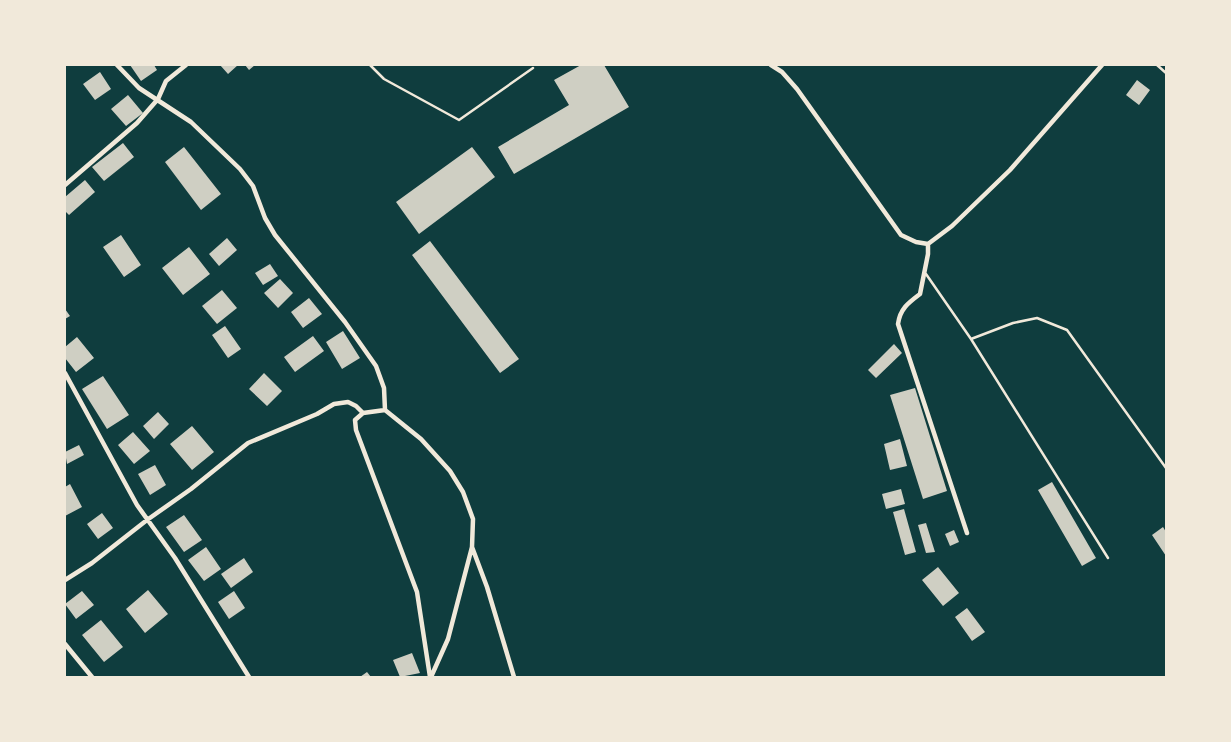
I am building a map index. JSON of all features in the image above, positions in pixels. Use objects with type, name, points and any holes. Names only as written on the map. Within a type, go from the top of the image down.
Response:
[{"type":"street","points":[[117,65],[139,88],[191,122],[240,169],[253,186],[265,218],[275,235],[345,322],[376,366],[384,388],[385,410],[421,439],[450,471],[463,492],[473,519],[472,547],[448,639],[430,677]]},
{"type":"street","points":[[65,185],[137,123],[158,99],[166,81],[186,65]]},
{"type":"street","points":[[771,65],[782,72],[796,89],[901,235],[916,242],[928,244],[952,226],[1010,170],[1102,65]]},
{"type":"street","points":[[928,244],[928,254],[923,271],[920,294],[905,306],[899,316],[899,333],[967,533]]},
{"type":"street","points":[[65,373],[147,520],[175,558],[250,677]]},
{"type":"street","points":[[65,580],[92,563],[147,520],[191,489],[248,443],[317,414],[334,404],[348,402],[356,406],[363,414]]},
{"type":"street","points":[[385,410],[363,414],[356,420],[356,430],[417,592],[430,677]]},
{"type":"street","points":[[472,547],[487,587],[514,677]]},
{"type":"street","points":[[65,644],[92,677]]},
{"type":"lane","points":[[370,65],[384,79],[458,120],[533,68]]},
{"type":"lane","points":[[1157,65],[1166,73]]},
{"type":"lane","points":[[923,271],[971,338],[1108,558]]},
{"type":"lane","points":[[971,338],[1014,323],[1037,318],[1067,330],[1166,468]]},
{"type":"building","points":[[130,65],[154,65],[157,70],[141,81]]},
{"type":"building","points":[[220,65],[238,65],[228,74]]},
{"type":"building","points":[[245,65],[255,65],[249,70]]},
{"type":"building","points":[[581,65],[604,65],[629,107],[514,174],[498,147],[569,105],[554,80]]},
{"type":"building","points":[[100,72],[111,89],[95,100],[83,84]]},
{"type":"building","points":[[1137,80],[1150,90],[1139,105],[1126,95]]},
{"type":"building","points":[[128,95],[143,113],[126,126],[111,109]]},
{"type":"building","points":[[123,143],[134,157],[104,181],[92,167]]},
{"type":"building","points":[[184,147],[221,194],[201,210],[165,162]]},
{"type":"building","points":[[472,147],[495,177],[419,234],[396,202]]},
{"type":"building","points":[[85,180],[95,192],[69,215],[65,211],[65,197]]},
{"type":"building","points":[[121,235],[141,265],[124,277],[103,247]]},
{"type":"building","points":[[227,238],[237,250],[219,266],[209,254]]},
{"type":"building","points":[[430,241],[519,359],[500,373],[412,255]]},
{"type":"building","points":[[189,247],[210,274],[183,295],[162,268]]},
{"type":"building","points":[[270,264],[278,276],[263,285],[255,273]]},
{"type":"building","points":[[280,279],[293,293],[278,308],[264,293]]},
{"type":"building","points":[[222,290],[237,308],[217,324],[202,306]]},
{"type":"building","points":[[309,298],[322,314],[303,328],[291,312]]},
{"type":"building","points":[[65,309],[70,316],[65,319]]},
{"type":"building","points":[[225,326],[241,349],[228,358],[212,335]]},
{"type":"building","points":[[343,331],[360,358],[342,369],[326,342]]},
{"type":"building","points":[[313,336],[324,351],[295,372],[284,357]]},
{"type":"building","points":[[77,337],[94,358],[76,372],[65,358],[65,347]]},
{"type":"building","points":[[894,344],[902,353],[876,378],[868,370]]},
{"type":"building","points":[[264,373],[282,391],[267,406],[249,389]]},
{"type":"building","points":[[103,376],[129,415],[107,429],[82,389]]},
{"type":"building","points":[[915,388],[947,491],[923,499],[890,395]]},
{"type":"building","points":[[158,412],[169,424],[154,439],[143,426]]},
{"type":"building","points":[[192,426],[214,452],[192,470],[170,444]]},
{"type":"building","points":[[133,432],[150,451],[134,464],[118,445]]},
{"type":"building","points":[[900,439],[907,466],[890,470],[884,444]]},
{"type":"building","points":[[79,445],[84,455],[67,464],[65,452]]},
{"type":"building","points":[[155,465],[166,485],[150,495],[138,474]]},
{"type":"building","points":[[1052,482],[1096,558],[1082,566],[1038,490]]},
{"type":"building","points":[[70,484],[82,507],[65,516],[65,487]]},
{"type":"building","points":[[901,489],[905,504],[886,509],[882,494]]},
{"type":"building","points":[[904,509],[916,552],[905,555],[893,512]]},
{"type":"building","points":[[102,513],[113,528],[98,539],[87,524]]},
{"type":"building","points":[[184,515],[202,540],[184,552],[166,527]]},
{"type":"building","points":[[926,523],[935,552],[926,553],[918,525]]},
{"type":"building","points":[[1163,527],[1166,532],[1166,556],[1152,535]]},
{"type":"building","points":[[954,530],[959,542],[950,546],[945,534]]},
{"type":"building","points":[[206,547],[221,569],[204,581],[188,560]]},
{"type":"building","points":[[244,558],[253,572],[231,588],[221,574]]},
{"type":"building","points":[[938,567],[959,593],[943,606],[922,580]]},
{"type":"building","points":[[148,590],[168,614],[145,633],[126,609]]},
{"type":"building","points":[[82,591],[94,605],[76,619],[65,604]]},
{"type":"building","points":[[234,591],[245,608],[229,619],[218,602]]},
{"type":"building","points":[[967,608],[985,632],[972,641],[955,617]]},
{"type":"building","points":[[101,620],[123,647],[104,662],[82,635]]},
{"type":"building","points":[[412,653],[420,673],[400,677],[393,660]]},
{"type":"building","points":[[367,672],[371,677],[360,677]]}]
